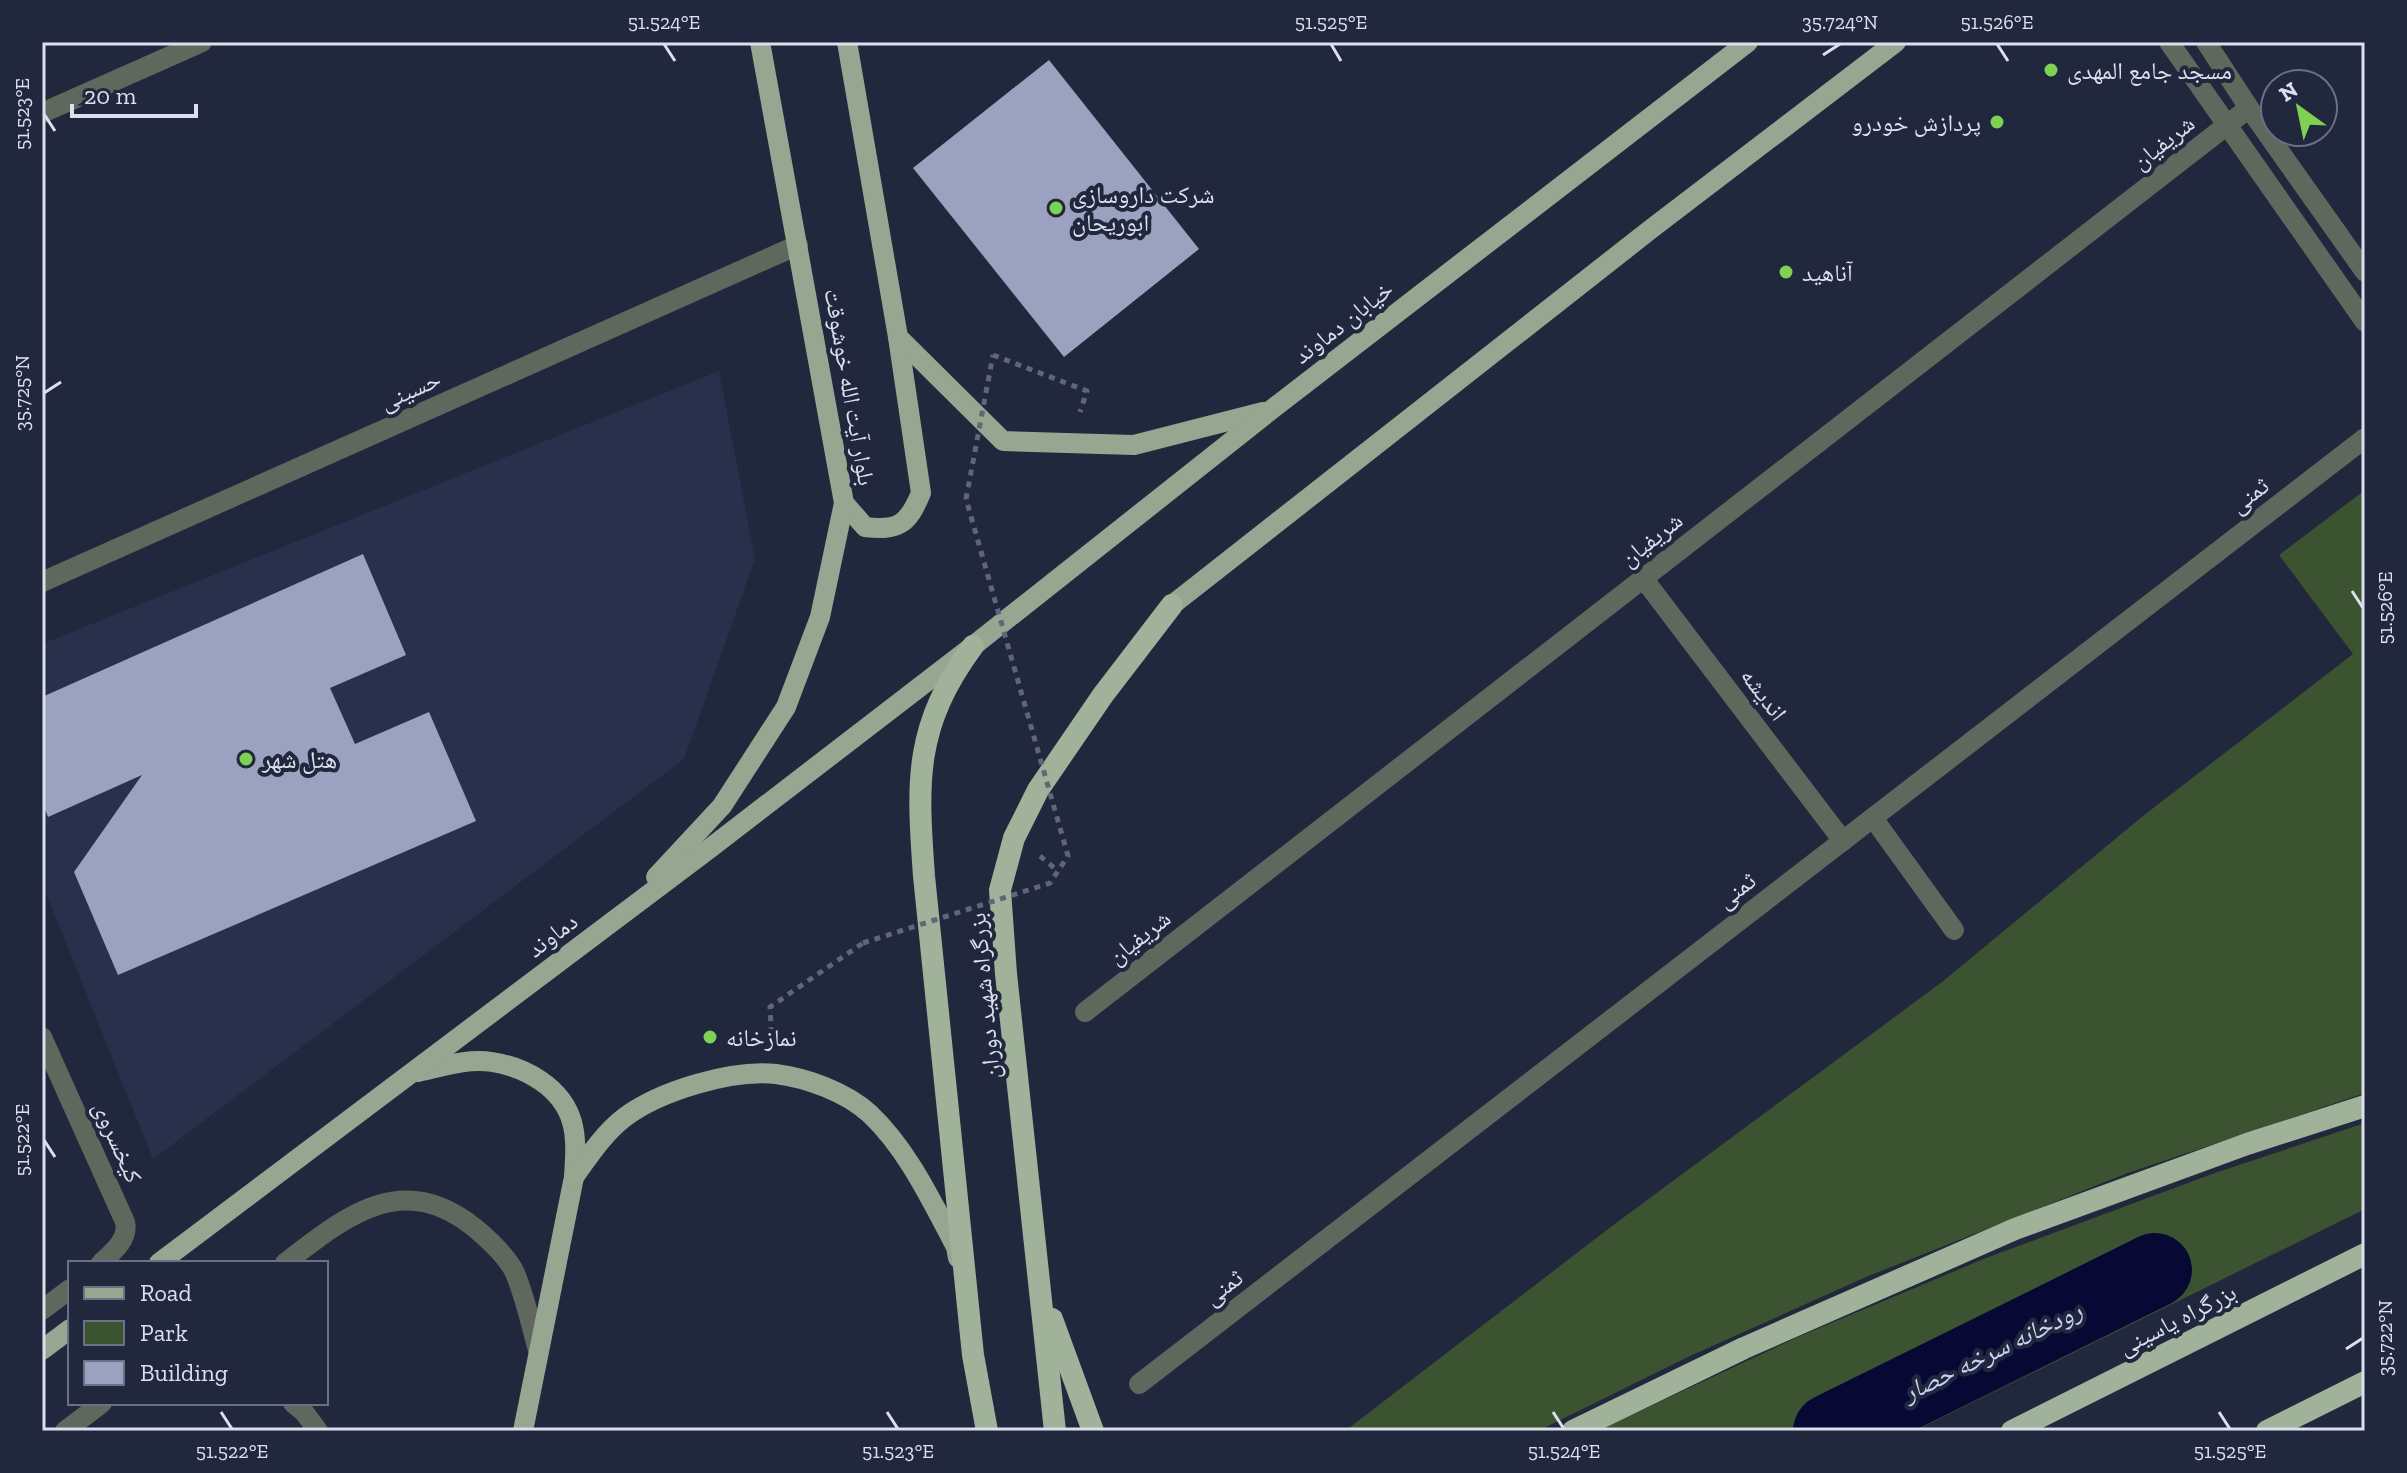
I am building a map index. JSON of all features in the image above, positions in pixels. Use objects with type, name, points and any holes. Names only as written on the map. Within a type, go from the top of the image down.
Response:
[{"type":"highway","name":"بزرگراه شهید دوران","points":[[1055,1431],[1006,974],[1000,890],[1014,838],[1038,790],[1103,695],[1172,605]]},
{"type":"highway","name":"بزرگراه شهید دوران","points":[[973,646],[938,701],[927,731],[920,767],[919,799],[924,876],[973,1355],[987,1431]]},
{"type":"highway","points":[[1573,1431],[1744,1348],[2015,1229],[2247,1144],[2365,1106]]},
{"type":"highway","name":"بزرگراه یاسینی","points":[[2012,1431],[2365,1254]]},
{"type":"highway","points":[[1039,1279],[1093,1431]]},
{"type":"highway","points":[[2267,1431],[2365,1382]]},
{"type":"main road","name":"بلوار آیت الله خوشوقت","points":[[619,917],[722,806],[786,707],[820,617],[844,503],[760,42]]},
{"type":"main road","points":[[844,503],[865,527],[890,530],[912,516],[921,493],[898,337],[847,42]]},
{"type":"main road","name":"خیابان دماوند","points":[[973,646],[1271,410],[1748,42]]},
{"type":"main road","points":[[1172,605],[1896,42]]},
{"type":"main road","points":[[898,337],[1003,441],[1134,445],[1271,410]]},
{"type":"main road","name":"دماوند","points":[[162,1261],[973,646]]},
{"type":"main road","points":[[410,1074],[455,1063],[490,1061],[520,1069],[543,1081],[564,1102],[572,1122],[574,1177],[523,1431]]},
{"type":"main road","points":[[574,1177],[599,1142],[625,1117],[652,1101],[687,1088],[749,1074],[799,1078],[826,1088],[869,1114],[889,1136],[926,1192],[956,1247],[973,1355]]},
{"type":"main road","points":[[42,1350],[68,1330]]},
{"type":"street","points":[[42,113],[202,42]]},
{"type":"street","points":[[2169,42],[2365,322]]},
{"type":"street","points":[[2206,42],[2365,272]]},
{"type":"street","name":"شریفیان","points":[[1085,1012],[2249,108]]},
{"type":"street","name":"حسینی","points":[[42,582],[798,245]]},
{"type":"street","name":"ثمنی","points":[[1139,1384],[2365,438]]},
{"type":"street","name":"اندیشه","points":[[1643,578],[1843,841]]},
{"type":"street","points":[[1873,818],[1954,930]]},
{"type":"street","name":"کیخسروی","points":[[42,1037],[125,1222],[127,1230],[124,1239],[103,1261]]},
{"type":"street","points":[[288,1261],[342,1220],[386,1202],[422,1200],[456,1213],[484,1235],[514,1271],[538,1350]]},
{"type":"street","points":[[42,1310],[68,1290]]},
{"type":"street","points":[[65,1431],[99,1405]]},
{"type":"street","points":[[295,1405],[318,1431]]},
{"type":"path","points":[[770,1007],[863,943],[1050,883],[1068,856],[966,499],[993,355],[1087,391]]},
{"type":"path","points":[[1040,856],[1058,871]]},
{"type":"shaded area","points":[[719,371],[755,559],[684,759],[153,1159],[42,883],[42,644]]},
{"type":"green space","points":[[2365,490],[2365,1093],[2125,1174],[1866,1277],[1688,1357],[1538,1431],[1345,1431],[1612,1226],[1942,982],[2143,816],[2353,654],[2279,555]]},
{"type":"green space","points":[[2365,1123],[2365,1209],[1915,1431],[1597,1431],[1798,1337],[1986,1258],[2212,1174]]},
{"type":"building","name":"شرکت داروسازی ابوریحان","points":[[1049,60],[1199,249],[1064,357],[913,168]]},
{"type":"building","name":"هتل شهر","points":[[363,554],[406,655],[330,688],[355,744],[429,712],[476,821],[118,975],[74,872],[142,775],[48,817],[42,802],[42,697]]},
{"type":"waterway","name":"رودخانه سرخه حصار","points":[[1830,1431],[2155,1270]]},
{"type":"place","name":"مسجد جامع المهدی","points":[[2051,70]]},
{"type":"place","name":"پردازش خودرو","points":[[1997,122]]},
{"type":"place","name":"شرکت داروسازی ابوریحان","points":[[1056,208]]},
{"type":"place","name":"آناهید","points":[[1786,272]]},
{"type":"place","name":"هتل شهر","points":[[246,759]]},
{"type":"place","name":"نمازخانه","points":[[710,1037]]}]
